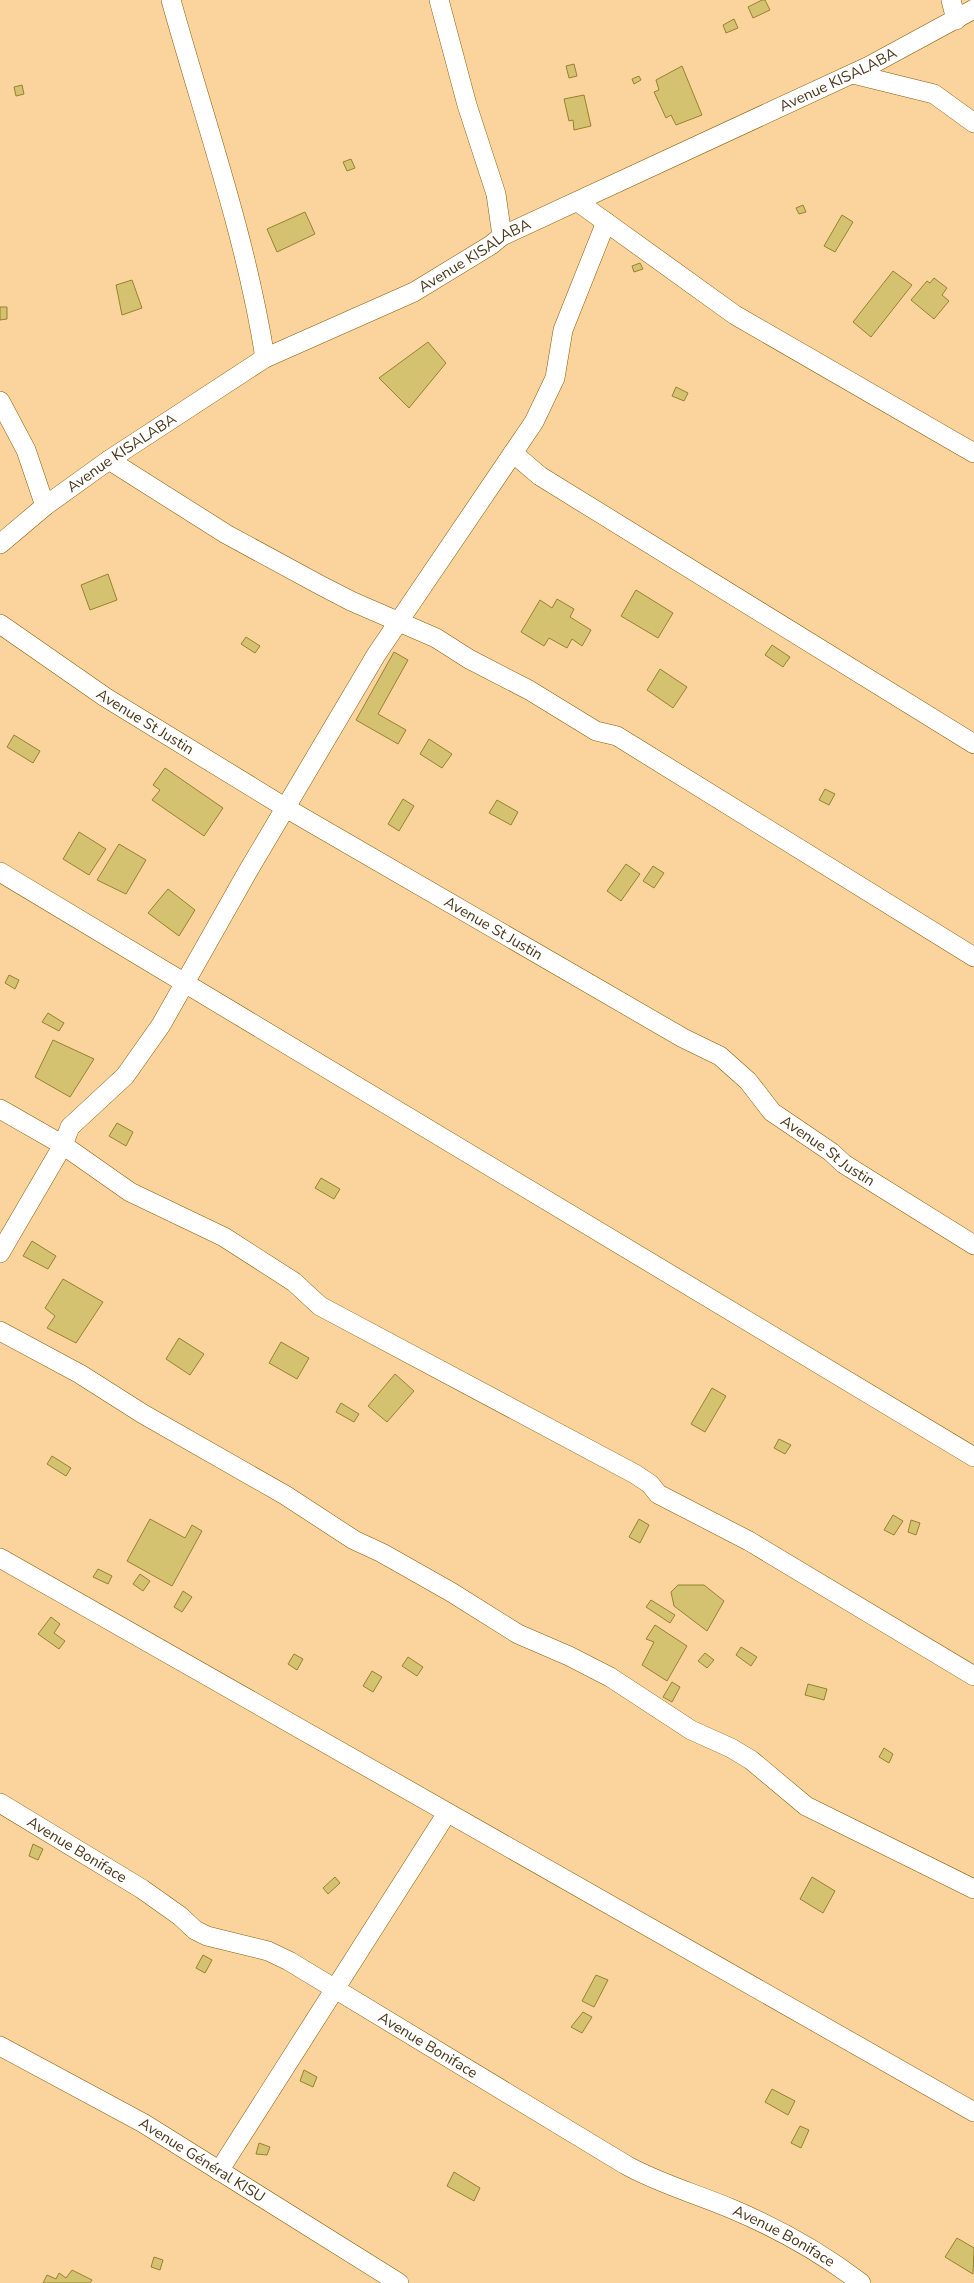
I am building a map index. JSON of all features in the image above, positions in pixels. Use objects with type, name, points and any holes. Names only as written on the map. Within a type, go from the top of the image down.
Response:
[{"type":"street","points":[[171,0],[224,181],[259,321],[265,358]]},
{"type":"street","points":[[439,0],[467,105],[496,194],[502,236]]},
{"type":"street","points":[[951,0],[956,20]]},
{"type":"street","name":"Avenue KISALABA","points":[[0,544],[45,506],[109,460],[265,358],[414,292],[491,245],[502,236],[853,74],[974,9]]},
{"type":"street","points":[[853,74],[934,94],[974,122]]},
{"type":"street","points":[[578,202],[735,314],[974,453]]},
{"type":"street","points":[[0,1253],[63,1145],[70,1127],[126,1076],[161,1025],[376,655],[534,422],[555,378],[563,330],[606,222]]},
{"type":"street","points":[[0,401],[26,450],[45,506]]},
{"type":"street","points":[[513,453],[540,476],[974,744]]},
{"type":"street","points":[[109,460],[226,534],[351,601],[436,638],[469,659],[530,690],[596,730],[617,736],[974,957]]},
{"type":"street","name":"Avenue St Justin","points":[[0,624],[105,697],[286,808],[683,1038],[720,1056],[748,1081],[772,1112],[832,1152],[844,1164],[974,1246]]},
{"type":"street","points":[[0,872],[974,1457]]},
{"type":"street","points":[[0,1109],[63,1145],[130,1192],[224,1237],[294,1282],[320,1306],[635,1474],[650,1484],[658,1494],[749,1541],[974,1676]]},
{"type":"street","points":[[0,1331],[80,1374],[143,1414],[285,1495],[354,1540],[382,1553],[451,1592],[518,1634],[569,1656],[610,1677],[691,1730],[732,1748],[751,1760],[806,1806],[974,1890]]},
{"type":"street","points":[[0,1558],[974,2112]]},
{"type":"street","name":"Avenue Boniface","points":[[0,1803],[142,1889],[180,1916],[195,1930],[207,1936],[268,1951],[289,1961],[626,2165],[650,2178],[732,2209],[789,2236],[837,2265],[861,2283]]},
{"type":"street","points":[[219,2171],[448,1813]]},
{"type":"street","name":"Avenue Général KISU","points":[[0,2046],[143,2123],[399,2283]]},
{"type":"building","points":[[765,0],[770,10],[753,18],[748,7]]},
{"type":"building","points":[[734,19],[738,28],[726,33],[723,25]]},
{"type":"building","points":[[574,64],[577,76],[569,78],[566,66]]},
{"type":"building","points":[[682,66],[702,115],[676,125],[671,115],[666,118],[654,92],[659,90],[656,80]]},
{"type":"building","points":[[639,76],[641,80],[634,84],[632,79]]},
{"type":"building","points":[[22,85],[24,94],[16,96],[14,87]]},
{"type":"building","points":[[584,95],[591,126],[574,130],[573,120],[569,121],[564,99]]},
{"type":"building","points":[[351,159],[355,168],[347,171],[343,162]]},
{"type":"building","points":[[803,205],[806,212],[799,214],[796,208]]},
{"type":"building","points":[[305,212],[315,234],[277,252],[267,229]]},
{"type":"building","points":[[842,215],[853,222],[835,252],[824,246]]},
{"type":"building","points":[[640,263],[643,269],[634,272],[632,266]]},
{"type":"building","points":[[893,271],[912,285],[871,337],[853,322]]},
{"type":"building","points":[[934,278],[947,288],[942,295],[949,301],[934,319],[911,300],[927,281],[930,283]]},
{"type":"building","points":[[132,280],[142,308],[122,315],[116,285]]},
{"type":"building","points":[[0,307],[7,307],[7,319],[0,320]]},
{"type":"building","points":[[428,342],[446,363],[409,408],[379,378]]},
{"type":"building","points":[[676,387],[688,393],[684,401],[672,396]]},
{"type":"building","points":[[108,574],[117,600],[90,610],[81,585]]},
{"type":"building","points":[[636,590],[673,613],[658,638],[621,616]]},
{"type":"building","points":[[557,599],[574,609],[570,617],[591,630],[582,646],[572,639],[567,648],[549,638],[544,646],[521,632],[540,600],[552,608]]},
{"type":"building","points":[[246,637],[260,646],[255,653],[241,644]]},
{"type":"building","points":[[772,645],[790,657],[783,667],[765,655]]},
{"type":"building","points":[[394,652],[408,660],[378,714],[406,730],[398,744],[356,720]]},
{"type":"building","points":[[660,669],[687,687],[673,708],[647,690]]},
{"type":"building","points":[[14,735],[40,751],[33,763],[7,747]]},
{"type":"building","points":[[429,739],[452,754],[442,768],[420,754]]},
{"type":"building","points":[[165,768],[223,808],[204,836],[152,800],[160,790],[153,785]]},
{"type":"building","points":[[825,789],[835,794],[829,805],[819,800]]},
{"type":"building","points":[[403,799],[414,806],[399,831],[388,824]]},
{"type":"building","points":[[497,800],[518,812],[511,825],[489,813]]},
{"type":"building","points":[[79,832],[106,849],[89,875],[63,859]]},
{"type":"building","points":[[119,844],[146,860],[126,894],[97,880]]},
{"type":"building","points":[[626,864],[640,874],[621,901],[607,891]]},
{"type":"building","points":[[653,866],[664,873],[654,888],[643,881]]},
{"type":"building","points":[[168,889],[195,910],[179,936],[148,913]]},
{"type":"building","points":[[9,975],[19,980],[15,989],[5,983]]},
{"type":"building","points":[[48,1013],[64,1023],[59,1031],[42,1022]]},
{"type":"building","points":[[53,1040],[94,1059],[70,1097],[35,1077]]},
{"type":"building","points":[[117,1123],[133,1132],[126,1146],[109,1136]]},
{"type":"building","points":[[321,1178],[340,1189],[334,1199],[315,1188]]},
{"type":"building","points":[[32,1241],[56,1256],[48,1269],[23,1256]]},
{"type":"building","points":[[63,1279],[103,1302],[76,1343],[47,1328],[55,1316],[45,1308]]},
{"type":"building","points":[[179,1338],[204,1354],[190,1375],[166,1359]]},
{"type":"building","points":[[281,1342],[309,1358],[297,1379],[269,1363]]},
{"type":"building","points":[[395,1374],[414,1391],[387,1422],[368,1406]]},
{"type":"building","points":[[712,1388],[726,1396],[705,1432],[691,1424]]},
{"type":"building","points":[[341,1403],[359,1414],[354,1422],[336,1412]]},
{"type":"building","points":[[779,1439],[791,1445],[785,1454],[774,1448]]},
{"type":"building","points":[[52,1456],[71,1468],[66,1476],[47,1464]]},
{"type":"building","points":[[893,1515],[903,1521],[894,1535],[884,1530]]},
{"type":"building","points":[[150,1519],[185,1538],[192,1525],[202,1531],[172,1586],[127,1561]]},
{"type":"building","points":[[639,1519],[649,1525],[640,1543],[629,1537]]},
{"type":"building","points":[[911,1520],[920,1523],[916,1535],[908,1532]]},
{"type":"building","points":[[98,1569],[112,1576],[108,1584],[93,1577]]},
{"type":"building","points":[[140,1574],[150,1581],[143,1591],[133,1584]]},
{"type":"building","points":[[678,1585],[704,1585],[724,1601],[707,1631],[674,1606],[671,1592]]},
{"type":"building","points":[[183,1591],[192,1597],[182,1612],[174,1607]]},
{"type":"building","points":[[651,1600],[675,1615],[670,1623],[646,1607]]},
{"type":"building","points":[[51,1617],[60,1624],[54,1633],[65,1641],[59,1649],[38,1634]]},
{"type":"building","points":[[655,1625],[687,1646],[667,1681],[642,1665],[654,1642],[646,1639]]},
{"type":"building","points":[[741,1647],[757,1657],[751,1666],[736,1655]]},
{"type":"building","points":[[705,1653],[714,1660],[707,1668],[698,1661]]},
{"type":"building","points":[[294,1654],[303,1659],[297,1670],[288,1664]]},
{"type":"building","points":[[408,1657],[423,1667],[417,1676],[402,1666]]},
{"type":"building","points":[[372,1671],[382,1677],[373,1692],[363,1686]]},
{"type":"building","points":[[672,1682],[680,1687],[672,1702],[663,1697]]},
{"type":"building","points":[[808,1684],[827,1689],[824,1700],[805,1695]]},
{"type":"building","points":[[884,1748],[893,1754],[889,1763],[879,1757]]},
{"type":"building","points":[[33,1844],[43,1849],[38,1860],[29,1856]]},
{"type":"building","points":[[335,1877],[340,1883],[328,1894],[323,1888]]},
{"type":"building","points":[[812,1877],[835,1891],[823,1913],[800,1899]]},
{"type":"building","points":[[203,1955],[212,1960],[205,1973],[196,1968]]},
{"type":"building","points":[[596,1975],[608,1980],[594,2007],[582,2001]]},
{"type":"building","points":[[583,2012],[592,2017],[582,2033],[571,2027]]},
{"type":"building","points":[[304,2070],[317,2077],[313,2087],[300,2081]]},
{"type":"building","points":[[772,2089],[795,2101],[788,2115],[765,2102]]},
{"type":"building","points":[[800,2126],[809,2130],[801,2148],[791,2143]]},
{"type":"building","points":[[259,2143],[270,2147],[267,2155],[256,2154]]},
{"type":"building","points":[[454,2172],[480,2188],[474,2201],[447,2186]]},
{"type":"building","points":[[957,2238],[974,2248],[973,2274],[945,2257]]},
{"type":"building","points":[[154,2257],[163,2260],[160,2270],[151,2267]]},
{"type":"building","points":[[72,2270],[92,2280],[90,2283],[43,2283],[47,2275],[56,2279],[59,2273],[66,2278]]}]
